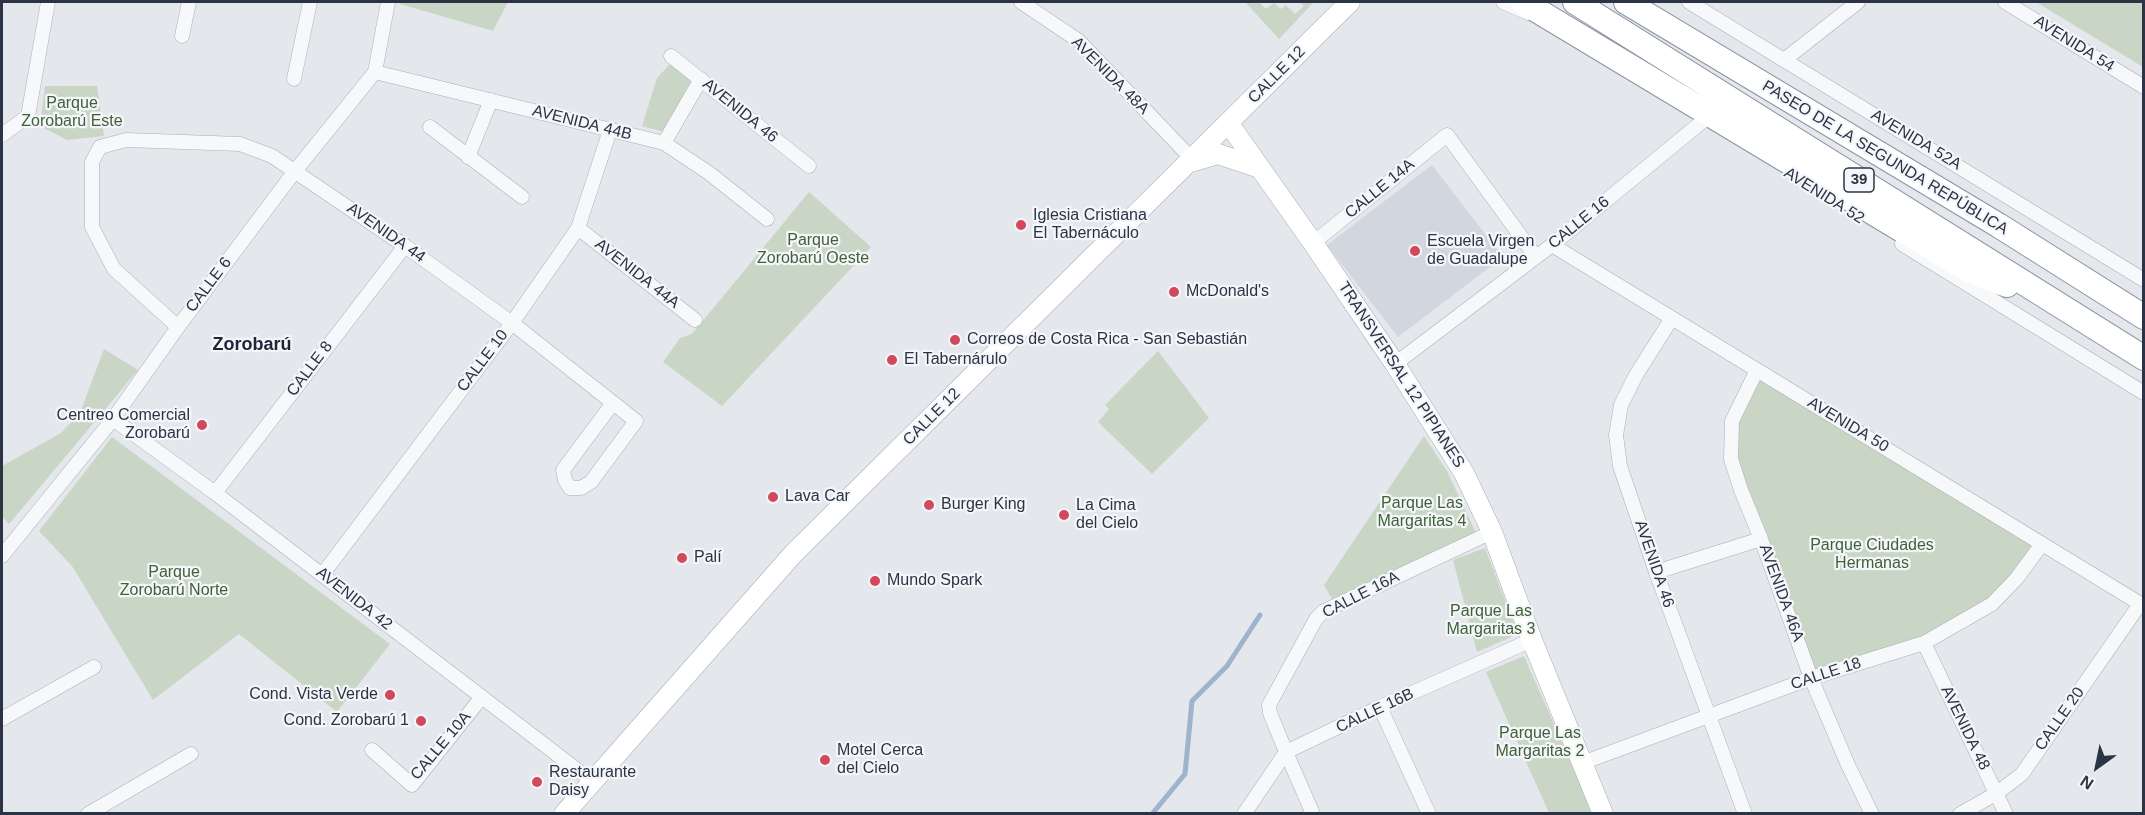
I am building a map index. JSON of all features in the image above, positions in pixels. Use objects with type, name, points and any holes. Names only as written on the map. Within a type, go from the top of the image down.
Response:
[{"type":"highway","points":[[1523,2],[1970,271],[2062,307]]},
{"type":"highway","name":"PASEO DE LA SEGUNDA REPÚBLICA","points":[[1575,2],[2144,358]]},
{"type":"highway","name":"PASEO DE LA SEGUNDA REPÚBLICA","points":[[1626,2],[1998,225],[2144,317]]},
{"type":"highway","points":[[1656,2],[1884,146],[1998,225]]},
{"type":"main road","name":"CALLE 12","points":[[1316,37],[1336,2]]},
{"type":"main road","name":"CALLE 12","points":[[564,813],[794,554],[1350,2]]},
{"type":"main road","name":"TRANSVERSAL 12 PIPIANES","points":[[1228,124],[1313,243],[1395,364],[1464,473],[1492,532],[1532,640],[1603,813]]},
{"type":"main road","points":[[1190,161],[1218,154],[1260,168]]},
{"type":"street","points":[[2,135],[28,116],[48,2]]},
{"type":"street","points":[[182,36],[189,2]]},
{"type":"street","points":[[294,79],[310,2]]},
{"type":"street","name":"CALLE 6","points":[[2,556],[113,420],[178,327],[295,171],[375,72],[388,2]]},
{"type":"street","name":"AVENIDA 48A","points":[[1021,2],[1079,41],[1190,161]]},
{"type":"street","name":"AVENIDA 52","points":[[1503,2],[1531,14],[2144,393]]},
{"type":"street","name":"AVENIDA 52A","points":[[1689,2],[2144,280]]},
{"type":"street","points":[[1784,60],[1858,2]]},
{"type":"street","name":"AVENIDA 54","points":[[2005,2],[2144,87]]},
{"type":"street","name":"AVENIDA 46","points":[[671,56],[809,166]]},
{"type":"street","name":"AVENIDA 44B","points":[[375,72],[664,143],[709,173],[767,219]]},
{"type":"street","points":[[664,143],[701,79]]},
{"type":"street","points":[[468,157],[491,100]]},
{"type":"street","name":"CALLE 16","points":[[1395,364],[1552,245],[1703,122]]},
{"type":"street","points":[[430,127],[522,197]]},
{"type":"street","name":"CALLE 10","points":[[322,575],[512,323],[578,228],[610,130]]},
{"type":"street","name":"CALLE 14A","points":[[1313,243],[1448,135],[1536,257]]},
{"type":"street","name":"AVENIDA 44","points":[[178,327],[114,269],[92,227],[92,162],[100,147],[126,140],[240,144],[272,156],[405,246],[512,323],[636,421],[591,482],[581,488],[570,488],[563,470],[613,404]]},
{"type":"street","name":"AVENIDA 44A","points":[[578,228],[695,320]]},
{"type":"street","name":"AVENIDA 50","points":[[1552,245],[2142,605]]},
{"type":"street","name":"CALLE 8","points":[[215,493],[405,246]]},
{"type":"street","name":"AVENIDA 46","points":[[1672,318],[1636,375],[1622,405],[1616,435],[1620,466],[1707,715],[1745,813]]},
{"type":"street","name":"AVENIDA 46A","points":[[1757,370],[1732,421],[1731,459],[1811,678],[1848,765],[1872,813]]},
{"type":"street","name":"AVENIDA 42","points":[[113,420],[215,493],[592,782]]},
{"type":"street","name":"CALLE 16A","points":[[1286,752],[1270,713],[1270,701],[1320,614],[1492,532]]},
{"type":"street","points":[[1656,572],[1761,539]]},
{"type":"street","name":"CALLE 18","points":[[1582,763],[1811,678],[1924,643],[1992,604],[2017,578],[2042,544]]},
{"type":"street","name":"CALLE 20","points":[[1960,813],[1997,793],[2022,774],[2142,605]]},
{"type":"street","name":"CALLE 16B","points":[[1244,813],[1286,752],[1380,707],[1532,640]]},
{"type":"street","name":"AVENIDA 48","points":[[1924,643],[2006,813]]},
{"type":"street","points":[[2,719],[94,667]]},
{"type":"street","name":"CALLE 10A","points":[[372,750],[412,785],[481,698]]},
{"type":"street","points":[[1380,707],[1429,813]]},
{"type":"street","points":[[1286,752],[1313,813]]},
{"type":"street","points":[[88,813],[191,754]]},
{"type":"shaded area","name":"Escuela Virgen de Guadalupe","points":[[1432,165],[1503,257],[1398,337],[1327,245]]},
{"type":"green space","points":[[400,2],[508,2],[493,31],[400,4]]},
{"type":"green space","points":[[1245,2],[1259,2],[1266,9],[1274,3],[1281,9],[1286,5],[1295,14],[1304,6],[1300,2],[1314,2],[1279,39]]},
{"type":"green space","points":[[2036,2],[2143,2],[2143,67]]},
{"type":"green space","points":[[671,63],[692,80],[665,132],[642,126],[657,78]]},
{"type":"green space","name":"Parque Zorobarú Este","points":[[45,86],[97,86],[104,136],[67,140],[40,126]]},
{"type":"green space","name":"Parque Zorobarú Oeste","points":[[809,192],[871,247],[722,406],[663,362],[680,338],[692,334]]},
{"type":"green space","points":[[104,349],[138,370],[9,524],[2,516],[2,466],[61,433],[80,413]]},
{"type":"green space","points":[[1158,351],[1209,418],[1152,474],[1098,422],[1109,409],[1105,405]]},
{"type":"green space","name":"Parque Ciudades Hermanas","points":[[1757,370],[2042,544],[1992,604],[1924,643],[1811,678],[1741,490],[1732,421]]},
{"type":"green space","name":"Parque Las Margaritas 4","points":[[1424,436],[1447,471],[1476,533],[1334,603],[1324,585]]},
{"type":"green space","name":"Parque Zorobarú Norte","points":[[112,437],[390,644],[337,712],[239,634],[153,700],[72,566],[39,531]]},
{"type":"green space","name":"Parque Las Margaritas 3","points":[[1485,548],[1518,634],[1477,652],[1453,560]]},
{"type":"green space","name":"Parque Las Margaritas 2","points":[[1524,656],[1593,813],[1549,813],[1486,672]]},
{"type":"waterway","points":[[1152,814],[1185,774],[1192,701],[1227,666],[1260,615]]},
{"type":"place","name":"Iglesia Cristiana El Tabernáculo","points":[[1021,225]]},
{"type":"place","name":"Escuela Virgen de Guadalupe","points":[[1415,251]]},
{"type":"place","name":"McDonald's","points":[[1174,292]]},
{"type":"place","name":"Correos de Costa Rica - San Sebastián","points":[[955,340]]},
{"type":"place","name":"El Tabernárulo","points":[[892,360]]},
{"type":"place","name":"Centreo Comercial Zorobarú","points":[[202,425]]},
{"type":"place","name":"Lava Car","points":[[773,497]]},
{"type":"place","name":"Burger King","points":[[929,505]]},
{"type":"place","name":"La Cima del Cielo","points":[[1064,515]]},
{"type":"place","name":"Palí","points":[[682,558]]},
{"type":"place","name":"Mundo Spark","points":[[875,581]]},
{"type":"place","name":"Cond. Vista Verde","points":[[390,695]]},
{"type":"place","name":"Cond. Zorobarú 1","points":[[421,721]]},
{"type":"place","name":"Motel Cerca del Cielo","points":[[825,760]]},
{"type":"place","name":"Restaurante Daisy","points":[[537,782]]},
{"type":"district","name":"Zorobarú","points":[[252,345]]}]
